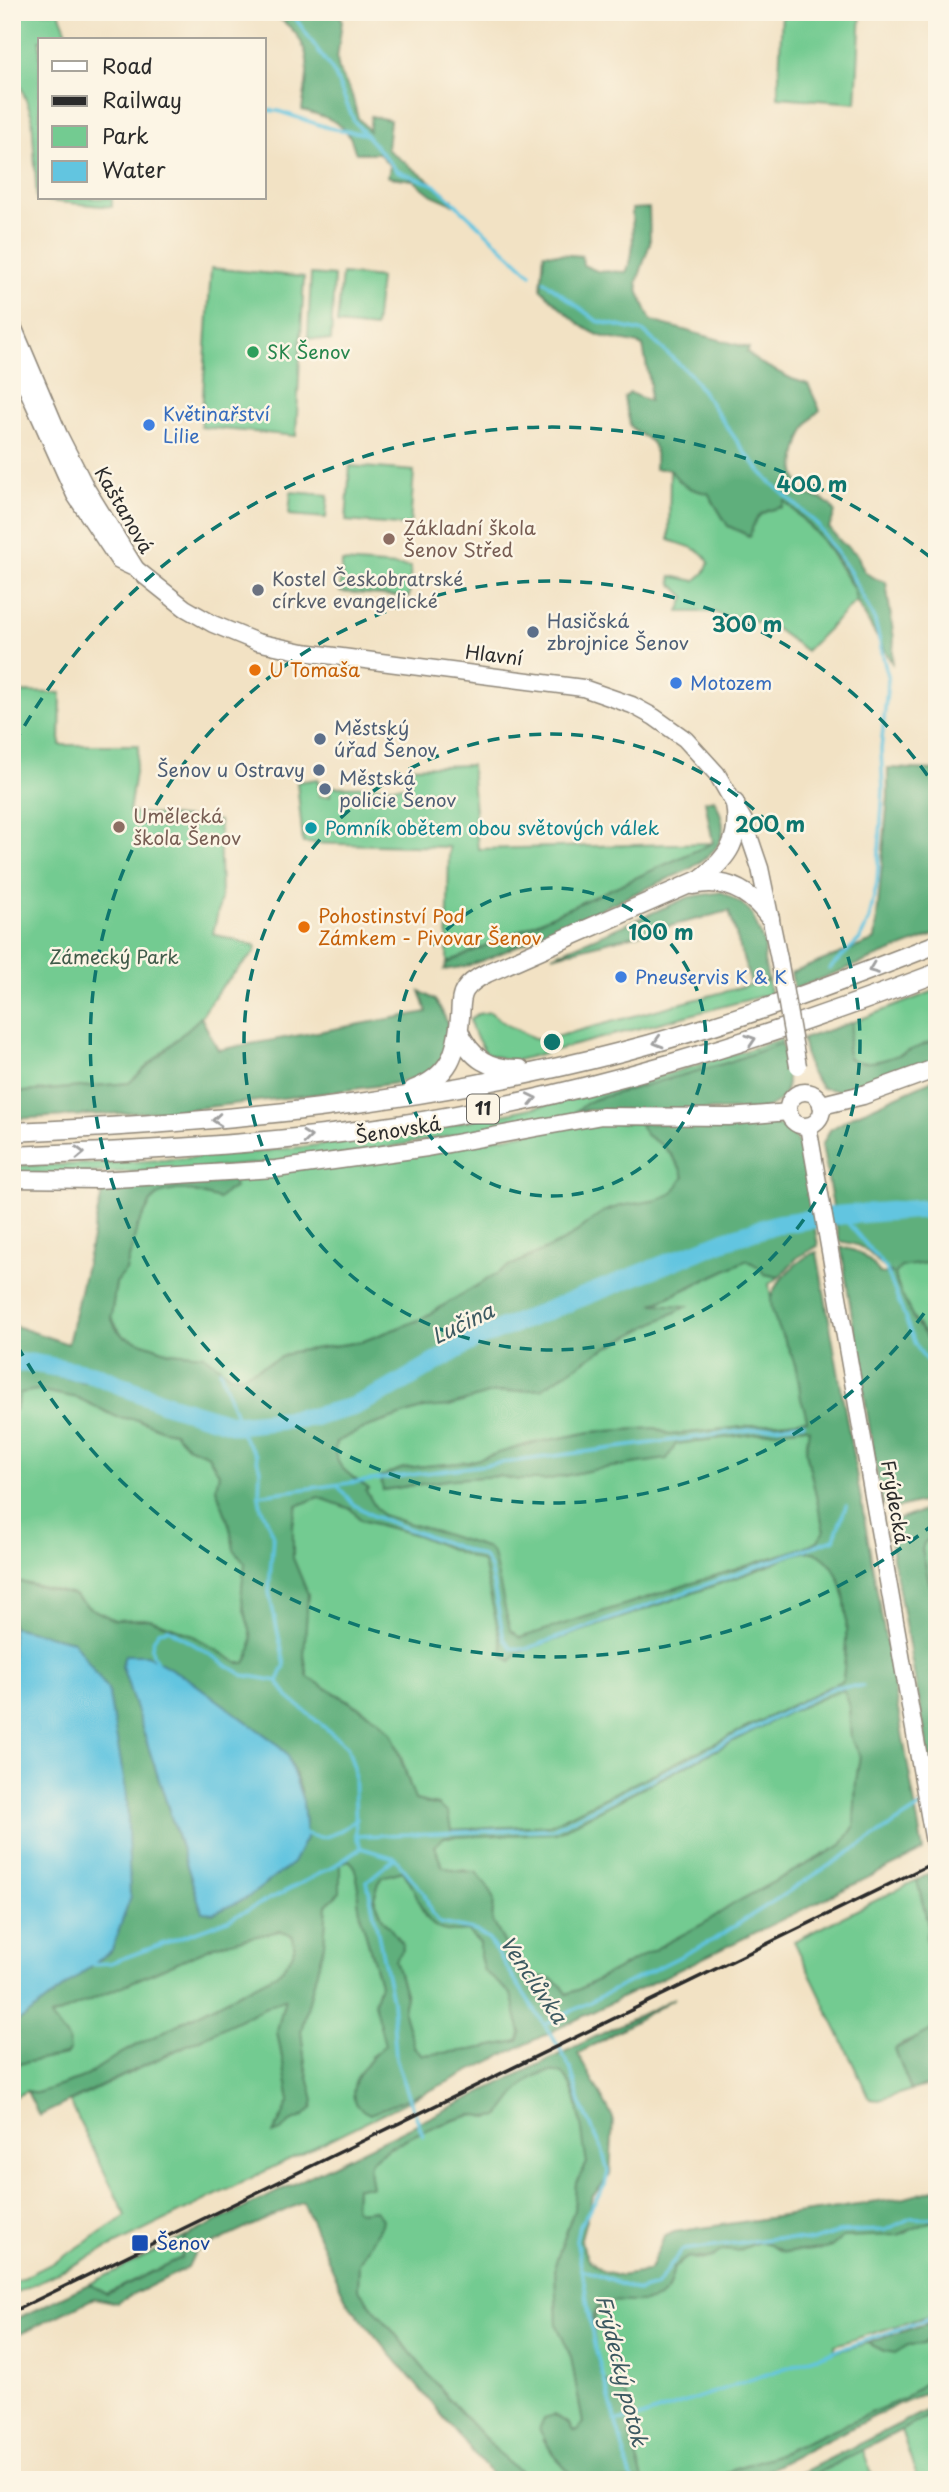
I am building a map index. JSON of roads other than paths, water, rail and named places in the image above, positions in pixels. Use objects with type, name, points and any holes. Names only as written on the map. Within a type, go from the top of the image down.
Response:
[{"type":"highway","points":[[366,1103],[411,1091],[434,1080],[452,1060],[459,1031],[462,995],[471,982],[687,886],[713,869],[728,852],[737,832],[736,803]]},
{"type":"highway","points":[[687,886],[710,883],[734,886],[755,900],[771,918]]},
{"type":"highway","name":"11","points":[[12,1132],[193,1122],[366,1103],[475,1084],[575,1063],[687,1033],[774,1006],[937,944]]},
{"type":"highway","name":"11","points":[[12,1156],[180,1149],[260,1142],[380,1128],[480,1110],[630,1077],[695,1058],[937,973]]},
{"type":"highway","points":[[459,1031],[474,1056],[497,1068],[521,1069],[556,1061],[575,1063]]},
{"type":"highway","points":[[822,1105],[863,1095],[937,1068]]},
{"type":"main road","name":"Kaštanová","points":[[12,324],[59,435],[86,488],[140,572]]},
{"type":"main road","name":"Kaštanová","points":[[12,355],[75,495],[119,561],[140,572]]},
{"type":"main road","name":"Hlavní","points":[[140,572],[185,608],[213,624],[269,645],[347,660],[583,688],[620,700],[654,717],[685,739],[711,766],[736,803],[754,844],[779,959],[802,1093]]},
{"type":"main road","points":[[802,1093],[816,1096],[822,1105],[818,1120],[808,1126],[796,1123],[789,1112],[791,1100],[802,1093]]},
{"type":"main road","name":"Šenovská","points":[[12,1179],[98,1180],[276,1169],[414,1150],[602,1116],[729,1117],[789,1112]]},
{"type":"main road","name":"Frýdecká","points":[[808,1126],[937,1859]]},
{"type":"water","points":[[12,1627],[73,1641],[108,1690],[127,1796],[130,1898],[112,1950],[24,2018],[12,2024]]},
{"type":"water","points":[[125,1655],[147,1655],[190,1680],[276,1743],[287,1755],[303,1801],[306,1838],[293,1863],[247,1898],[214,1913],[202,1912],[122,1666]]},
{"type":"waterway","points":[[291,12],[334,73],[354,121],[397,171],[435,185],[531,274]]},
{"type":"waterway","points":[[266,110],[278,111],[329,128],[364,134]]},
{"type":"waterway","points":[[544,281],[597,321],[644,332],[691,375],[746,454],[768,480],[816,523],[850,572],[875,621],[888,678],[881,749],[883,790],[877,882],[869,920],[860,939],[829,969]]},
{"type":"waterway","name":"Lučina","points":[[12,1363],[32,1363],[93,1374],[166,1404],[235,1425],[313,1417],[352,1407],[390,1389],[471,1341],[726,1240],[777,1224],[841,1215],[937,1208]]},
{"type":"waterway","points":[[841,1215],[886,1268],[915,1344],[937,1376]]},
{"type":"waterway","points":[[220,1370],[239,1425]]},
{"type":"waterway","points":[[259,1495],[804,1423]]},
{"type":"waterway","name":"Venclůvka","points":[[235,1425],[256,1455],[260,1470],[261,1507],[273,1534],[269,1592],[285,1665],[278,1681],[288,1697],[347,1746],[354,1768],[356,1836],[361,1848],[395,1858],[424,1893],[431,1912],[440,1923],[476,1931],[489,1940],[559,2047],[571,2070],[580,2102],[602,2149],[608,2172],[605,2185],[579,2226],[576,2240],[582,2269],[638,2291],[656,2286],[682,2250],[777,2238],[812,2241],[839,2232],[886,2230],[911,2218],[937,2218]]},
{"type":"waterway","points":[[338,1486],[353,1504],[373,1516],[484,1557],[490,1568],[504,1639],[512,1648],[526,1649],[834,1539],[846,1506]]},
{"type":"waterway","points":[[157,1662],[152,1650],[153,1642],[159,1631],[169,1629],[243,1675],[278,1681]]},
{"type":"waterway","points":[[357,1836],[553,1829],[835,1687],[863,1686]]},
{"type":"waterway","points":[[546,2024],[713,1940],[922,1806]]},
{"type":"waterway","points":[[303,1832],[311,1836],[325,1837],[357,1819]]},
{"type":"waterway","points":[[92,1964],[110,1963],[228,1920],[331,1868],[361,1848]]},
{"type":"waterway","points":[[395,1858],[367,1881],[392,2000],[396,2059],[423,2136]]},
{"type":"waterway","name":"Frýdecký potok","points":[[582,2269],[594,2344],[632,2480]]},
{"type":"waterway","points":[[616,2421],[639,2418],[937,2316]]},
{"type":"railway","points":[[12,2312],[937,1861]]},
{"type":"place","name":"SK Šenov","points":[[253,352]]},
{"type":"place","name":"Květinařství Lilie","points":[[149,425]]},
{"type":"place","name":"Základní škola Šenov Střed","points":[[389,539]]},
{"type":"place","name":"Kostel Českobratrské církve evangelické","points":[[258,590]]},
{"type":"place","name":"Hasičská zbrojnice Šenov","points":[[533,632]]},
{"type":"place","name":"U Tomaša","points":[[255,670]]},
{"type":"place","name":"Motozem","points":[[676,683]]},
{"type":"place","name":"Městský úřad Šenov","points":[[320,739]]},
{"type":"place","name":"Šenov u Ostravy","points":[[319,770]]},
{"type":"place","name":"Městská policie Šenov","points":[[325,789]]},
{"type":"place","name":"Umělecká škola Šenov","points":[[119,827]]},
{"type":"place","name":"Pomník obětem obou světových válek","points":[[311,828]]},
{"type":"place","name":"Pohostinství Pod Zámkem - Pivovar Šenov","points":[[304,927]]},
{"type":"place","name":"Pneuservis K & K","points":[[621,977]]},
{"type":"place","name":"Šenov","points":[[140,2243]]},
{"type":"park label","name":"Zámecký Park","points":[[114,957]]}]
